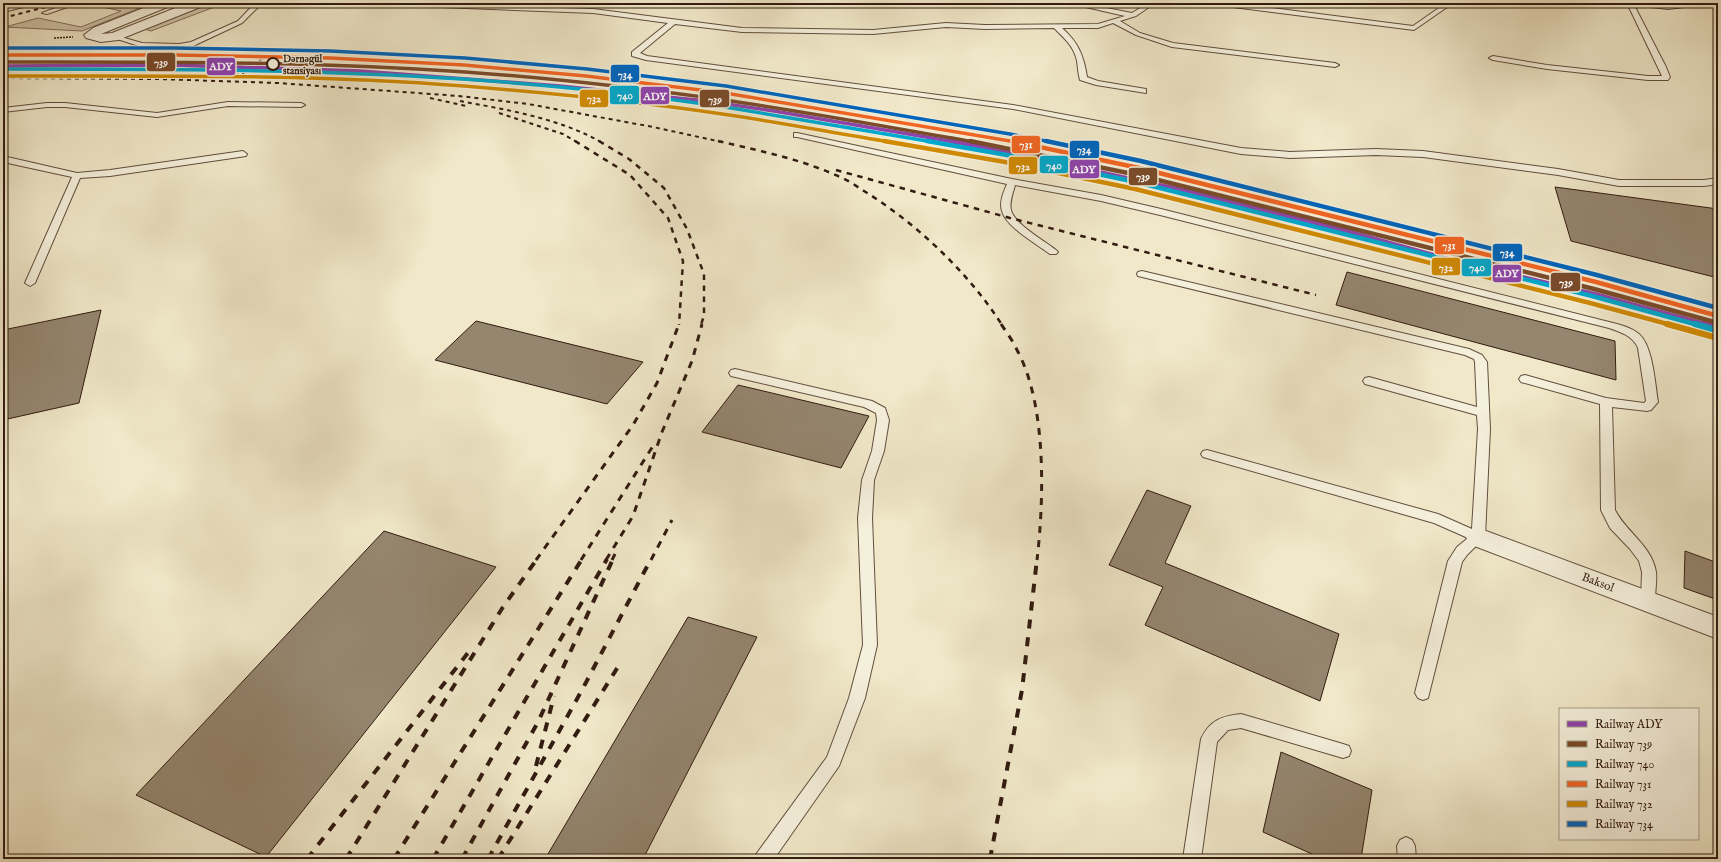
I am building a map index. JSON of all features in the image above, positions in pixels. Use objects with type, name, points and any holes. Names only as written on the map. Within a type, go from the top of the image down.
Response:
[{"type":"street","points":[[162,4],[90,35],[101,38],[114,37],[199,3]]},
{"type":"street","points":[[135,16],[157,20]]},
{"type":"street","name":"Baksol","points":[[1478,537],[1648,600],[1718,628]]},
{"type":"lane","points":[[3,10],[37,3]]},
{"type":"lane","points":[[45,13],[76,3]]},
{"type":"lane","points":[[221,4],[232,3]]},
{"type":"lane","points":[[114,37],[142,45],[179,46],[193,44],[240,22],[259,3]]},
{"type":"lane","points":[[1071,3],[1134,15]]},
{"type":"lane","points":[[415,4],[593,11],[742,30],[873,32],[946,25],[985,27],[1098,26],[1134,15],[1152,3]]},
{"type":"lane","points":[[1217,3],[1414,28],[1450,3]]},
{"type":"lane","points":[[1493,58],[1653,79],[1665,78],[1666,77],[1662,68],[1630,3]]},
{"type":"lane","points":[[1635,3],[1668,7],[1701,3]]},
{"type":"lane","points":[[1114,21],[1138,34],[1172,44],[1335,65]]},
{"type":"lane","points":[[673,22],[635,54],[646,58],[1014,107],[1241,150],[1290,155],[1376,152],[1423,154],[1558,172],[1619,183],[1704,183],[1718,181]]},
{"type":"lane","points":[[1056,27],[1068,37],[1080,54],[1083,78],[1096,83],[1144,91]]},
{"type":"lane","points":[[3,110],[47,105],[70,105],[157,115],[228,104],[301,106]]},
{"type":"lane","points":[[797,135],[1012,182],[1102,198],[1162,212],[1622,329],[1637,337],[1641,342],[1652,402],[1647,407],[1606,402],[1525,379]]},
{"type":"lane","points":[[3,159],[77,176],[110,173],[243,154]]},
{"type":"lane","points":[[30,283],[77,176]]},
{"type":"lane","points":[[1012,182],[1007,197],[1006,210],[1010,218],[1053,252]]},
{"type":"lane","points":[[1142,274],[1469,352],[1478,357],[1481,362],[1484,413],[1478,537],[1462,551],[1455,562],[1423,693]]},
{"type":"lane","points":[[735,373],[868,404],[881,411],[883,420],[878,451],[868,480],[865,518],[870,645],[857,698],[833,761],[763,859]]},
{"type":"lane","points":[[1369,381],[1484,413]]},
{"type":"lane","points":[[1606,402],[1608,510],[1615,524],[1635,545],[1645,559],[1649,572],[1648,600]]},
{"type":"lane","points":[[1207,454],[1438,519],[1478,537]]},
{"type":"lane","points":[[1192,859],[1209,739],[1224,723],[1241,721],[1343,751]]},
{"type":"path","points":[[231,74],[241,75],[267,55],[257,54]]},
{"type":"shaded area","points":[[152,3],[82,31],[5,27],[38,18],[81,27],[121,11],[88,4]]},
{"type":"shaded area","points":[[207,3],[225,3],[151,31],[144,29]]},
{"type":"building","points":[[1555,187],[1718,209],[1718,278],[1571,241]]},
{"type":"building","points":[[1347,272],[1615,341],[1616,380],[1336,305]]},
{"type":"building","points":[[101,310],[79,403],[3,420],[3,330]]},
{"type":"building","points":[[476,321],[643,362],[607,404],[435,360]]},
{"type":"building","points":[[738,385],[869,416],[841,468],[702,432]]},
{"type":"building","points":[[1147,490],[1191,506],[1165,563],[1339,634],[1320,701],[1145,625],[1163,587],[1109,565]]},
{"type":"building","points":[[384,531],[496,567],[266,857],[136,795]]},
{"type":"building","points":[[1685,551],[1718,563],[1718,600],[1684,588]]},
{"type":"building","points":[[688,617],[757,637],[643,859],[545,859]]},
{"type":"building","points":[[1281,752],[1372,790],[1361,859],[1323,859],[1263,832]]},
{"type":"railway","points":[[3,18],[61,3]]},
{"type":"railway","points":[[3,78],[158,79],[278,83],[459,96],[528,104],[653,127],[722,142]]},
{"type":"railway","points":[[430,98],[466,106]]},
{"type":"railway","points":[[460,101],[550,121],[568,127],[599,141]]},
{"type":"railway","points":[[499,113],[563,134],[577,142]]},
{"type":"railway","points":[[575,141],[630,175],[668,218],[683,261],[679,325]]},
{"type":"railway","points":[[599,141],[629,159],[664,188],[687,229],[704,274],[704,315],[701,325]]},
{"type":"railway","points":[[718,141],[810,165],[843,178],[855,185],[903,218],[940,250],[974,287],[1002,325]]},
{"type":"railway","points":[[836,170],[1010,218],[1316,295]]},
{"type":"railway","points":[[536,560],[633,425],[657,383],[679,324]]},
{"type":"railway","points":[[606,560],[633,516],[662,432],[692,361],[702,324]]},
{"type":"railway","points":[[1001,324],[1010,337],[1027,372],[1034,398],[1041,453],[1042,482],[1037,560]]},
{"type":"railway","points":[[581,560],[653,446]]},
{"type":"railway","points":[[651,560],[672,520]]},
{"type":"railway","points":[[612,560],[615,554]]},
{"type":"railway","points":[[346,859],[503,607],[537,559]]},
{"type":"railway","points":[[394,859],[582,559]]},
{"type":"railway","points":[[433,859],[607,559]]},
{"type":"railway","points":[[462,859],[538,722],[613,559]]},
{"type":"railway","points":[[488,859],[582,690],[651,559]]},
{"type":"railway","points":[[990,859],[1022,690],[1037,559]]},
{"type":"railway","points":[[307,859],[471,649]]},
{"type":"railway","points":[[498,859],[621,662]]},
{"type":"railway","points":[[536,766],[554,696]]},
{"type":"rail line","name":"734","points":[[3,48],[175,48],[330,51],[465,58],[587,69],[726,86],[1010,134],[1141,161],[1597,275],[1718,308]]},
{"type":"rail line","name":"731","points":[[3,55],[175,55],[330,58],[464,65],[586,76],[725,93],[1009,141],[1139,168],[1596,282],[1718,316]]},
{"type":"rail line","name":"739","points":[[3,62],[175,62],[330,65],[464,72],[585,83],[724,100],[1008,148],[1138,175],[1594,289],[1718,323]]},
{"type":"rail line","name":"ADY","points":[[3,66],[172,65],[360,71],[560,86],[706,101],[774,111],[987,148],[1177,189],[1320,224],[1466,264],[1594,294],[1718,328]]},
{"type":"rail line","name":"740","points":[[3,69],[175,69],[330,72],[464,79],[584,90],[723,107],[1007,155],[1136,182],[1592,296],[1716,330]]},
{"type":"rail line","name":"732","points":[[3,76],[175,76],[329,79],[463,86],[584,97],[722,114],[1005,162],[1135,189],[1590,303],[1714,337]]},
{"type":"place","name":"Dərnəgül stansiyası","points":[[273,64]]}]
